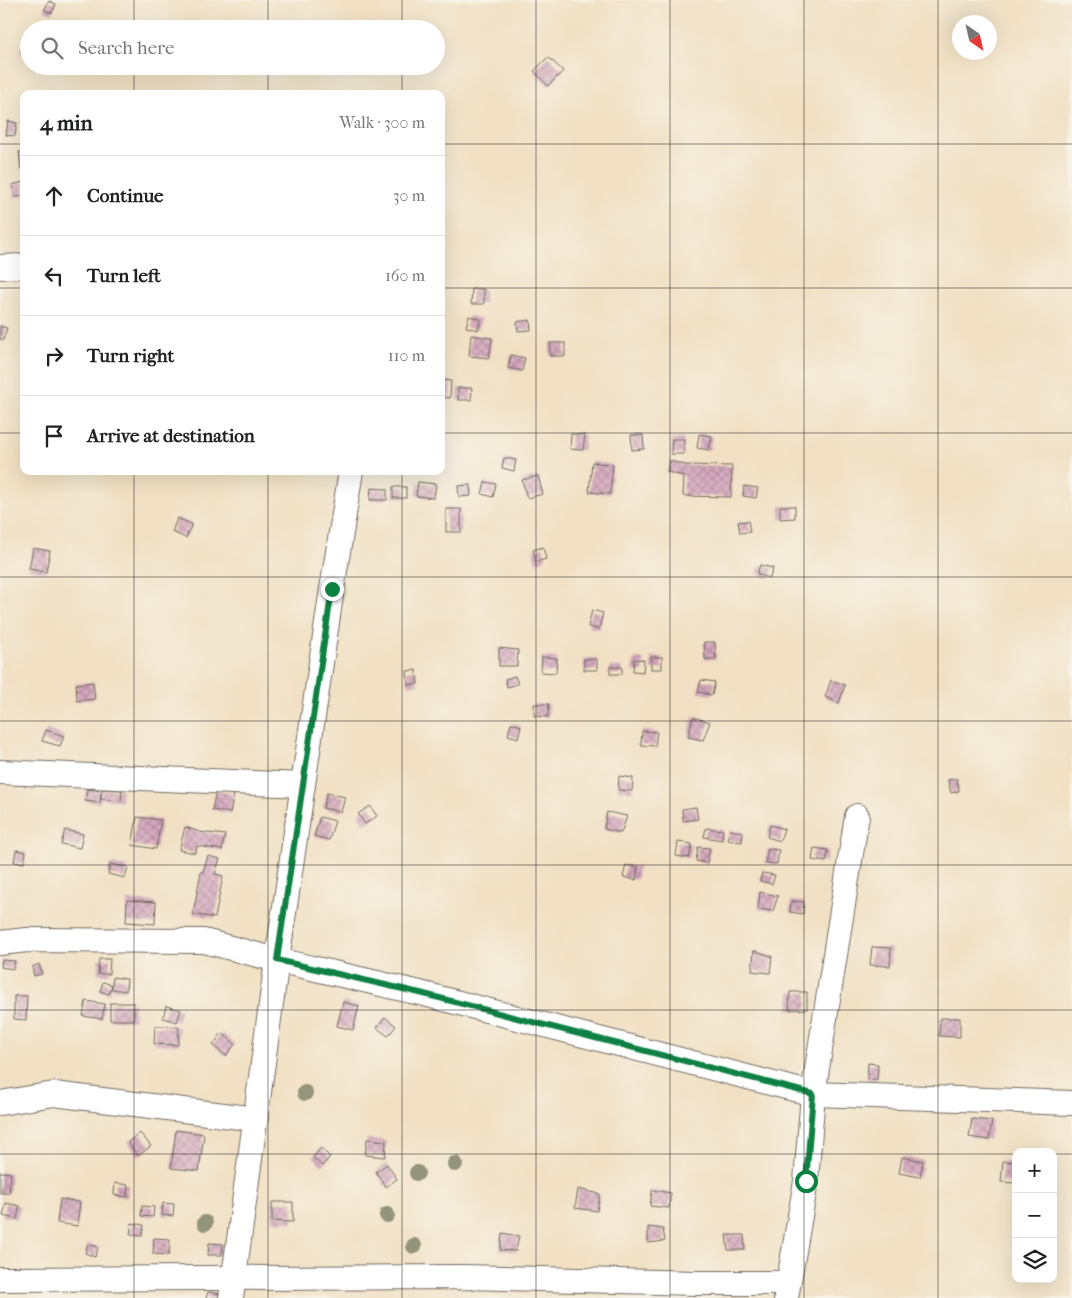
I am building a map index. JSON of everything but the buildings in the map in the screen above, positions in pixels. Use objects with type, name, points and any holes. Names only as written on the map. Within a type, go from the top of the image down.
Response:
[{"type":"street","points":[[0,267],[20,266]]},
{"type":"street","points":[[232,1288],[277,960],[332,589],[351,475]]},
{"type":"street","points":[[0,772],[303,784]]},
{"type":"street","points":[[0,1279],[232,1288],[464,1277],[686,1283],[787,1290],[806,1181],[813,1094],[857,816]]},
{"type":"street","points":[[0,943],[27,940],[204,941],[420,993],[813,1094],[1072,1103]]},
{"type":"street","points":[[0,1103],[54,1094],[256,1119]]},
{"type":"route","points":[[332,589],[277,960],[420,993],[813,1094],[806,1181]]}]
